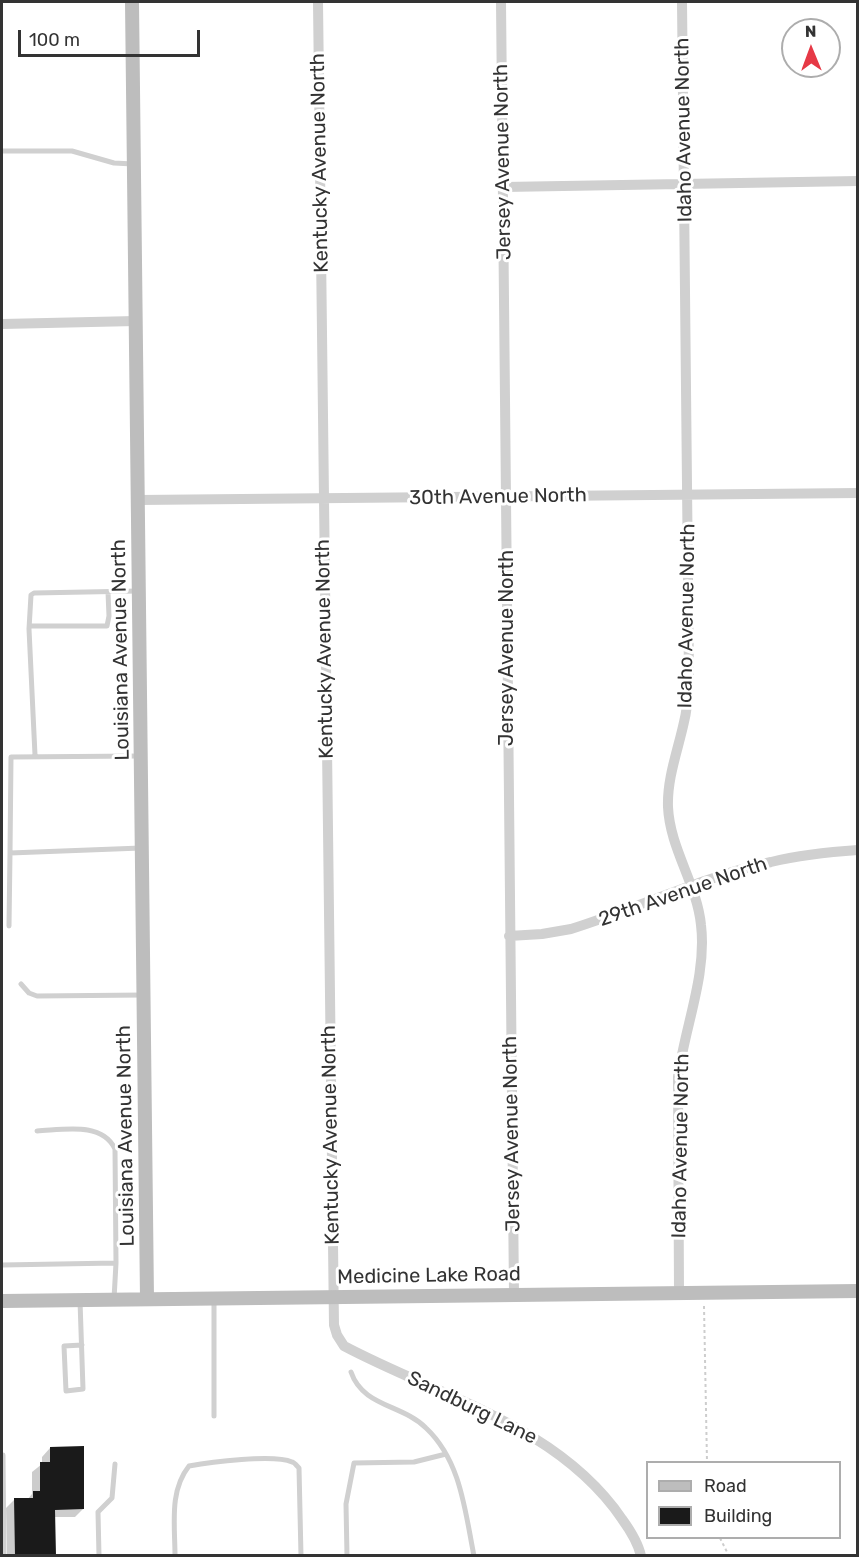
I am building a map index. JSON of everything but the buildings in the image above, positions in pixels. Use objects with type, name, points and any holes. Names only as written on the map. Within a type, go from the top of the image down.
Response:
[{"type":"street","name":"Louisiana Avenue North","points":[[132,2],[147,1298]]},
{"type":"street","name":"Kentucky Avenue North","points":[[318,2],[332,1296]]},
{"type":"street","name":"Jersey Avenue North","points":[[501,2],[514,1294]]},
{"type":"street","name":"Idaho Avenue North","points":[[679,1293],[678,1077],[682,1047],[702,963],[703,943],[701,922],[673,838],[668,806],[673,768],[688,700],[682,2]]},
{"type":"street","points":[[504,187],[858,181]]},
{"type":"street","points":[[2,324],[136,321]]},
{"type":"street","name":"30th Avenue North","points":[[139,500],[858,493]]},
{"type":"street","name":"29th Avenue North","points":[[509,936],[571,929],[769,862],[805,855],[858,850]]},
{"type":"street","name":"Medicine Lake Road","points":[[2,1301],[858,1291]]},
{"type":"street","name":"Sandburg Lane","points":[[332,1296],[336,1335],[344,1346],[518,1428],[551,1448],[598,1488],[631,1532],[641,1556]]},
{"type":"lane","points":[[2,151],[72,151],[114,163],[134,164]]},
{"type":"lane","points":[[35,755],[31,595],[34,593],[140,591]]},
{"type":"lane","points":[[30,626],[107,626],[109,622],[108,592]]},
{"type":"lane","points":[[9,926],[10,757],[35,755],[141,756]]},
{"type":"lane","points":[[10,853],[142,848]]},
{"type":"lane","points":[[21,984],[29,993],[37,996],[144,995]]},
{"type":"lane","points":[[37,1131],[88,1129],[101,1133],[111,1141],[115,1149],[114,1299]]},
{"type":"lane","points":[[2,1265],[116,1263]]},
{"type":"lane","points":[[214,1298],[214,1416]]},
{"type":"lane","points":[[80,1300],[82,1345],[83,1389],[66,1391],[64,1346],[82,1345]]},
{"type":"lane","points":[[351,1372],[355,1384],[366,1395],[417,1420],[436,1438],[460,1485],[474,1556]]},
{"type":"lane","points":[[347,1556],[346,1504],[354,1463],[414,1462],[446,1454]]},
{"type":"lane","points":[[3,1455],[4,1556]]},
{"type":"lane","points":[[175,1556],[175,1494],[182,1474],[189,1466],[221,1461],[272,1459],[293,1462],[299,1468],[302,1556]]},
{"type":"lane","points":[[99,1556],[98,1512],[112,1498],[115,1464]]},
{"type":"path","points":[[703,1293],[707,1461]]},
{"type":"path","points":[[720,1539],[729,1556]]}]
